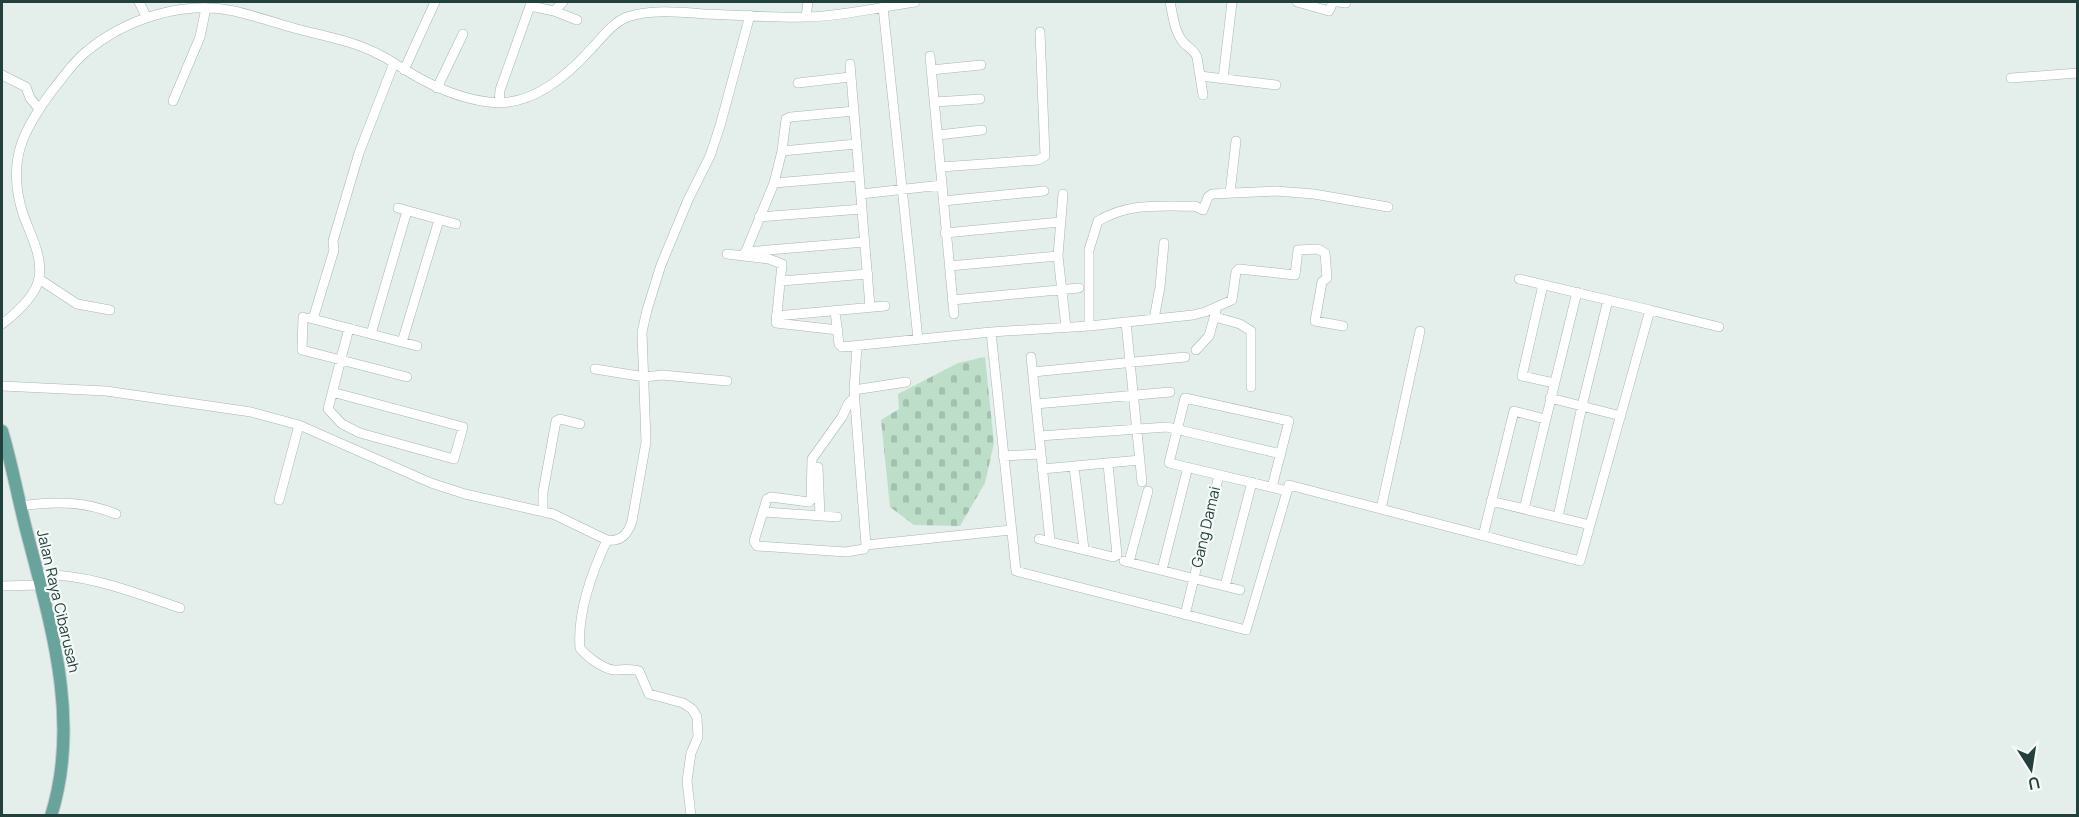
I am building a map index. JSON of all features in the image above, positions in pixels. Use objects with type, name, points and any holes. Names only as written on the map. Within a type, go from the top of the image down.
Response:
[{"type":"main road","name":"Jalan Raya Cibarusah","points":[[2,430],[40,580],[61,676],[64,746],[51,816]]},
{"type":"street","points":[[139,2],[146,16]]},
{"type":"street","points":[[406,65],[435,2]]},
{"type":"street","points":[[550,7],[563,2]]},
{"type":"street","points":[[2,324],[31,295],[39,279],[36,250],[19,202],[15,172],[22,137],[47,98],[83,54],[103,39],[146,16],[181,9],[206,8],[233,11],[375,52],[394,63],[406,65],[438,86],[484,102],[499,102],[529,96],[546,88],[572,69],[616,24],[628,17],[664,12],[750,15],[807,9],[831,16],[915,2]]},
{"type":"street","points":[[1170,2],[1178,34],[1195,51],[1203,95]]},
{"type":"street","points":[[1223,79],[1232,2]]},
{"type":"street","points":[[1297,2],[1329,11],[1333,2]]},
{"type":"street","points":[[1338,2],[1346,2]]},
{"type":"street","points":[[499,102],[500,90],[530,4],[550,7],[577,20]]},
{"type":"street","points":[[883,7],[918,339]]},
{"type":"street","points":[[172,101],[200,37],[206,8]]},
{"type":"street","points":[[2,386],[106,391],[251,412],[299,425],[440,486],[543,512],[571,522],[607,540],[613,541],[623,537],[632,521],[646,442],[642,332],[661,265],[688,200],[710,156],[750,15]]},
{"type":"street","points":[[941,167],[1038,160],[1045,156],[1040,32]]},
{"type":"street","points":[[438,86],[463,34]]},
{"type":"street","points":[[930,56],[954,314]]},
{"type":"street","points":[[394,63],[360,153],[333,241],[334,250],[305,317],[302,350],[407,377]]},
{"type":"street","points":[[850,64],[870,307]]},
{"type":"street","points":[[931,70],[981,65]]},
{"type":"street","points":[[2011,78],[2078,73]]},
{"type":"street","points":[[2,75],[26,87],[30,98],[40,108]]},
{"type":"street","points":[[1200,76],[1276,85]]},
{"type":"street","points":[[798,83],[850,77]]},
{"type":"street","points":[[935,102],[980,99]]},
{"type":"street","points":[[744,254],[774,183],[787,118],[854,111]]},
{"type":"street","points":[[938,135],[982,130]]},
{"type":"street","points":[[1230,193],[1236,141]]},
{"type":"street","points":[[782,151],[856,144]]},
{"type":"street","points":[[774,183],[858,176]]},
{"type":"street","points":[[861,194],[942,185]]},
{"type":"street","points":[[943,201],[1044,191]]},
{"type":"street","points":[[1089,326],[1089,250],[1098,221],[1114,212],[1129,208],[1195,206],[1203,210],[1210,195],[1276,191],[1314,194],[1388,207]]},
{"type":"street","points":[[1063,194],[1058,256],[1066,327]]},
{"type":"street","points":[[759,217],[862,209]]},
{"type":"street","points":[[371,334],[402,210],[456,224]]},
{"type":"street","points":[[402,342],[439,220]]},
{"type":"street","points":[[945,233],[1060,222]]},
{"type":"street","points":[[727,254],[865,242]]},
{"type":"street","points":[[1154,319],[1164,243]]},
{"type":"street","points":[[835,311],[841,347],[1193,315],[1216,312],[1232,300],[1236,272],[1239,269],[1295,275],[1298,250],[1318,249],[1325,253],[1327,278],[1322,282],[1315,321],[1344,326]]},
{"type":"street","points":[[744,254],[780,263],[783,268],[777,323],[838,330]]},
{"type":"street","points":[[949,266],[1058,256]]},
{"type":"street","points":[[781,281],[868,274]]},
{"type":"street","points":[[39,279],[77,304],[110,310]]},
{"type":"street","points":[[1519,279],[1719,327]]},
{"type":"street","points":[[1543,285],[1522,376],[1554,384]]},
{"type":"street","points":[[952,300],[1079,288]]},
{"type":"street","points":[[1524,509],[1577,292]]},
{"type":"street","points":[[1558,517],[1608,300]]},
{"type":"street","points":[[776,316],[885,306]]},
{"type":"street","points":[[991,332],[1014,567],[1017,572],[1246,630],[1288,485],[1580,561],[1650,310]]},
{"type":"street","points":[[1196,350],[1209,336],[1216,312]]},
{"type":"street","points":[[1216,312],[1251,331],[1251,387]]},
{"type":"street","points":[[305,317],[417,346]]},
{"type":"street","points":[[1126,322],[1142,482]]},
{"type":"street","points":[[332,392],[463,427],[454,459],[360,433],[342,424],[328,409],[332,392],[349,328]]},
{"type":"street","points":[[1381,509],[1420,331]]},
{"type":"street","points":[[857,347],[854,394],[866,545]]},
{"type":"street","points":[[1031,357],[1050,541]]},
{"type":"street","points":[[1033,372],[1185,357]]},
{"type":"street","points":[[595,369],[645,377],[662,375],[727,381]]},
{"type":"street","points":[[906,382],[854,394],[842,417],[812,459],[811,501],[770,497],[766,500],[754,541],[757,546],[846,552],[861,551],[866,545],[1011,530]]},
{"type":"street","points":[[1036,404],[1170,392]]},
{"type":"street","points":[[1272,487],[1289,421],[1185,398],[1169,463],[1287,491]]},
{"type":"street","points":[[1550,398],[1621,416]]},
{"type":"street","points":[[1483,536],[1514,411],[1545,419]]},
{"type":"street","points":[[543,512],[543,492],[555,424],[560,419],[580,424]]},
{"type":"street","points":[[279,500],[299,425]]},
{"type":"street","points":[[1039,436],[1167,427],[1281,454]]},
{"type":"street","points":[[817,452],[820,516]]},
{"type":"street","points":[[1003,456],[1041,454]]},
{"type":"street","points":[[1042,469],[1140,460]]},
{"type":"street","points":[[1039,540],[1113,557],[1117,553],[1108,464]]},
{"type":"street","points":[[1074,466],[1084,549]]},
{"type":"street","points":[[1162,570],[1188,467]]},
{"type":"street","name":"Gang Damai","points":[[1185,615],[1219,475]]},
{"type":"street","points":[[1225,586],[1252,482]]},
{"type":"street","points":[[1148,491],[1127,562],[1240,590]]},
{"type":"street","points":[[1491,501],[1590,525]]},
{"type":"street","points":[[20,506],[72,502],[99,507],[116,514]]},
{"type":"street","points":[[764,512],[837,517]]},
{"type":"street","points":[[607,540],[589,587],[583,615],[580,648],[603,667],[611,670],[634,669],[639,671],[649,694],[692,709],[697,717],[698,737],[691,753],[687,782],[691,816]]},
{"type":"street","points":[[2,586],[67,575],[180,608]]},
{"type":"green space","points":[[985,357],[994,443],[985,483],[960,526],[914,525],[890,507],[881,420],[899,409],[898,394],[958,363]]}]
